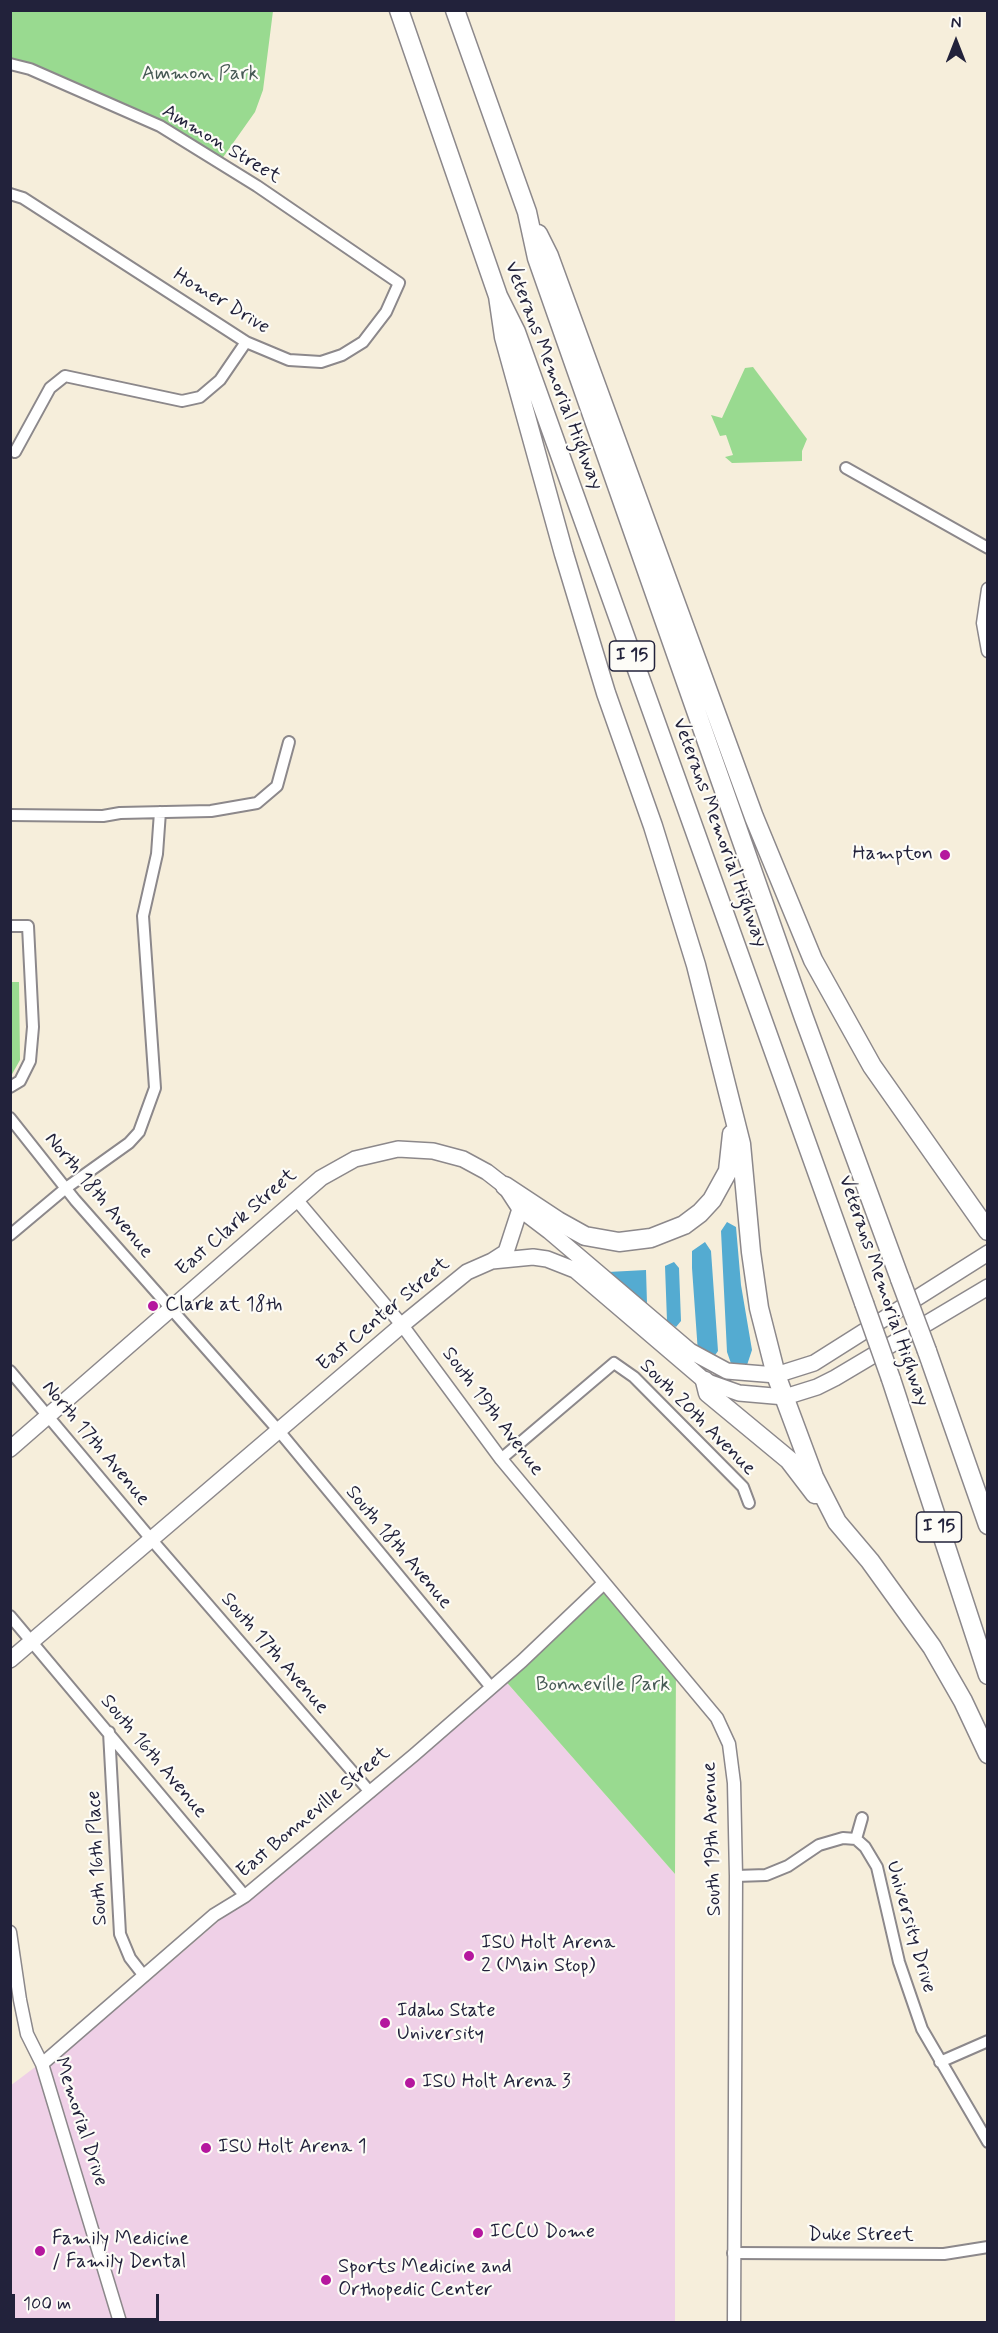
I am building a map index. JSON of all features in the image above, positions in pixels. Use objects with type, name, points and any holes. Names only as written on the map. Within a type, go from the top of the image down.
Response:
[{"type":"highway","name":"Veterans Memorial Highway","points":[[399,10],[498,296],[516,332],[891,1379],[987,1675]]},
{"type":"highway","name":"Veterans Memorial Highway","points":[[455,10],[527,212],[537,258],[804,1018],[927,1351],[987,1525]]},
{"type":"highway","points":[[527,212],[549,256],[754,817],[813,960],[872,1066],[987,1231]]},
{"type":"highway","points":[[498,296],[504,337],[564,554],[606,693],[652,826],[696,965],[741,1144],[751,1252],[759,1308],[776,1375],[814,1477],[837,1522]]},
{"type":"highway","points":[[505,1186],[585,1236],[619,1242],[651,1238],[668,1233],[700,1213],[712,1200],[728,1171],[732,1142],[732,1108]]},
{"type":"highway","points":[[705,1381],[708,1393],[789,1460],[870,1561],[932,1647],[963,1701],[987,1754]]},
{"type":"main road","name":"East Clark Street","points":[[10,1449],[296,1198],[321,1178],[355,1159],[398,1149],[433,1151],[463,1159],[487,1172],[505,1186],[520,1209]]},
{"type":"main road","points":[[492,1261],[506,1252],[520,1209],[690,1351],[726,1371],[776,1375],[814,1363],[987,1253]]},
{"type":"main road","name":"East Center Street","points":[[10,1660],[402,1325],[467,1272],[492,1261],[533,1257],[547,1259],[575,1270],[705,1381],[739,1393],[785,1397],[817,1387],[835,1378],[987,1287]]},
{"type":"street","name":"Ammon Street","points":[[10,64],[30,69],[160,126],[257,186],[369,263]]},
{"type":"street","name":"Homer Drive","points":[[10,194],[23,198],[246,342],[289,360],[321,362],[342,355],[363,342],[386,312],[399,283],[369,263]]},
{"type":"street","points":[[15,452],[50,388],[65,376],[182,401],[200,397],[213,386],[246,342]]},
{"type":"street","points":[[846,468],[987,548]]},
{"type":"street","points":[[987,589],[982,623],[987,651]]},
{"type":"street","points":[[10,815],[103,816],[220,810],[257,803],[277,786],[289,742]]},
{"type":"street","points":[[10,1235],[66,1188],[129,1143],[139,1132],[155,1088],[143,916],[157,854],[160,812]]},
{"type":"street","points":[[10,926],[28,926],[33,1027],[30,1061],[20,1081],[10,1088]]},
{"type":"street","name":"North 18th Avenue","points":[[10,1118],[66,1188],[279,1431]]},
{"type":"street","name":"South 19th Avenue","points":[[296,1198],[402,1325],[501,1459],[717,1718],[729,1744],[734,1783],[736,1876],[734,2322]]},
{"type":"street","name":"South 20th Avenue","points":[[501,1459],[614,1363],[634,1377],[743,1487],[749,1503]]},
{"type":"street","name":"North 17th Avenue","points":[[10,1371],[151,1539]]},
{"type":"street","name":"South 18th Avenue","points":[[279,1431],[490,1686]]},
{"type":"street","name":"South 17th Avenue","points":[[151,1539],[370,1792]]},
{"type":"street","name":"East Bonneville Street","points":[[42,2064],[214,1915],[245,1896],[370,1792],[522,1660],[604,1583]]},
{"type":"street","name":"South 16th Avenue","points":[[10,1616],[109,1731],[245,1896]]},
{"type":"street","name":"South 16th Place","points":[[109,1731],[120,1934],[130,1958],[144,1977]]},
{"type":"street","points":[[736,1876],[766,1875],[788,1866],[819,1845],[843,1838],[856,1839],[862,1818]]},
{"type":"street","name":"University Drive","points":[[856,1839],[865,1847],[877,1867],[899,1962],[922,2029],[987,2142]]},
{"type":"street","name":"Memorial Drive","points":[[10,1932],[27,2034],[42,2064],[120,2322]]},
{"type":"street","points":[[940,2062],[987,2041]]},
{"type":"street","name":"Duke Street","points":[[734,2253],[944,2254],[987,2247]]},
{"type":"shaded area","name":"Idaho State University","points":[[502,1677],[675,1874],[675,2322],[11,2322],[10,2086],[148,1982]]},
{"type":"green space","name":"Ammon Park","points":[[10,11],[273,11],[263,90],[255,112],[219,163],[160,126],[11,64]]},
{"type":"green space","points":[[753,367],[807,439],[802,451],[802,461],[732,463],[725,457],[733,455],[726,435],[720,436],[711,415],[722,418],[745,368]]},
{"type":"green space","points":[[11,982],[19,982],[20,1060],[11,1076]]},
{"type":"green space","name":"Bonneville Park","points":[[607,1588],[676,1661],[675,1874],[502,1677]]},
{"type":"water","points":[[727,1222],[736,1227],[741,1285],[752,1350],[746,1368],[733,1369],[727,1352],[721,1231]]},
{"type":"water","points":[[705,1242],[711,1251],[718,1351],[713,1358],[698,1353],[692,1268],[692,1251]]},
{"type":"water","points":[[674,1262],[679,1268],[681,1321],[676,1327],[667,1321],[665,1266]]},
{"type":"water","points":[[646,1270],[647,1304],[608,1272]]},
{"type":"place","name":"Hampton","points":[[945,855]]},
{"type":"place","name":"Clark at 18th","points":[[153,1306]]},
{"type":"place","name":"ISU Holt Arena 2 (Main Stop)","points":[[469,1956]]},
{"type":"place","name":"Idaho State University","points":[[385,2023]]},
{"type":"place","name":"ISU Holt Arena 3","points":[[410,2083]]},
{"type":"place","name":"ISU Holt Arena 1","points":[[206,2148]]},
{"type":"place","name":"ICCU Dome","points":[[478,2233]]},
{"type":"place","name":"Family Medicine / Family Dental","points":[[40,2251]]},
{"type":"place","name":"Sports Medicine and Orthopedic Center","points":[[326,2280]]}]
